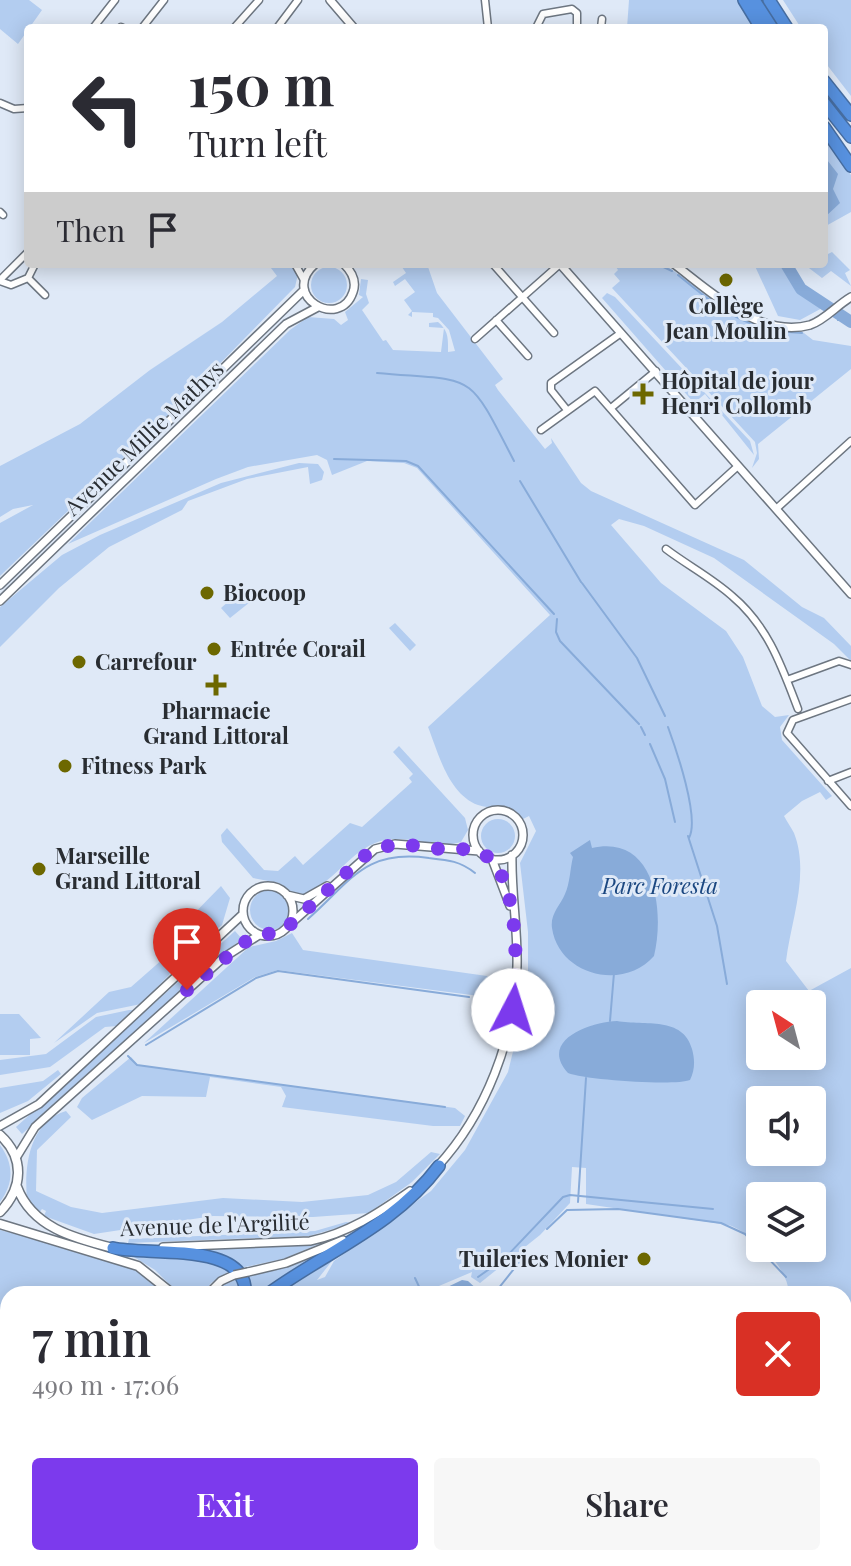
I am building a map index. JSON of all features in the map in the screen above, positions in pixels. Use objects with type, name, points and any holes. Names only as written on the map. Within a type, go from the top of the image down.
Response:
[{"type":"highway","points":[[744,0],[759,24]]},
{"type":"highway","points":[[754,0],[769,24]]},
{"type":"highway","points":[[769,0],[784,24]]},
{"type":"highway","points":[[828,86],[851,115]]},
{"type":"highway","points":[[828,108],[851,137]]},
{"type":"highway","points":[[828,133],[851,166]]},
{"type":"highway","points":[[281,1286],[389,1219],[409,1202],[439,1166]]},
{"type":"highway","points":[[113,1248],[183,1253],[226,1261],[242,1276],[244,1286]]},
{"type":"main road","points":[[0,1135],[16,1158],[17,1187],[0,1212]]},
{"type":"main road","name":"Avenue de l'Argilité","points":[[17,1187],[30,1214],[61,1230],[113,1248]]},
{"type":"main road","name":"Avenue de l'Argilité","points":[[0,1224],[138,1266],[163,1286]]},
{"type":"street","points":[[96,24],[115,0]]},
{"type":"street","points":[[145,24],[164,0]]},
{"type":"street","points":[[238,24],[259,0]]},
{"type":"street","points":[[280,24],[298,0]]},
{"type":"street","points":[[330,0],[351,24]]},
{"type":"street","points":[[485,0],[488,24]]},
{"type":"street","points":[[538,24],[543,14],[572,9],[577,13],[577,24]]},
{"type":"street","points":[[601,24],[602,19]]},
{"type":"street","points":[[0,103],[14,109],[24,108]]},
{"type":"street","points":[[24,256],[0,280],[11,285],[28,278],[33,268]]},
{"type":"street","points":[[297,268],[304,280],[304,290],[318,307]]},
{"type":"street","points":[[304,280],[312,268]]},
{"type":"street","name":"Avenue Millie Mathys","points":[[0,601],[286,324],[318,307],[334,309],[348,302],[354,288],[349,268]]},
{"type":"street","points":[[497,268],[554,333]]},
{"type":"street","points":[[475,339],[555,268]]},
{"type":"street","points":[[564,268],[849,588]]},
{"type":"street","points":[[679,268],[718,301],[750,316],[796,327],[816,322],[851,297]]},
{"type":"street","points":[[28,278],[45,295]]},
{"type":"street","name":"Avenue Millie Mathys","points":[[0,585],[304,290]]},
{"type":"street","points":[[496,320],[528,356]]},
{"type":"street","points":[[567,410],[551,390],[551,383],[621,333]]},
{"type":"street","points":[[611,408],[656,371]]},
{"type":"street","points":[[541,430],[592,390],[695,505],[738,466]]},
{"type":"street","points":[[776,509],[851,441]]},
{"type":"street","points":[[666,549],[747,610],[771,642],[798,709]]},
{"type":"street","points":[[787,680],[839,661],[851,665]]},
{"type":"street","points":[[851,699],[796,718],[788,728],[790,741],[851,806]]},
{"type":"street","points":[[828,781],[851,772]]},
{"type":"street","points":[[16,1158],[35,1127],[223,958],[259,935],[275,935],[288,926],[368,853],[385,846],[460,850],[479,851],[492,859],[512,855],[521,845],[522,830],[511,815],[498,811],[485,814],[477,821],[473,835],[460,850]]},
{"type":"street","points":[[473,835],[479,851]]},
{"type":"street","name":"Avenue de l'Argilité","points":[[113,1248],[310,1241],[351,1229],[409,1192],[439,1166],[481,1104],[502,1051],[515,985],[512,855]]},
{"type":"street","name":"Avenue de l'Argilité","points":[[492,859],[514,919]]},
{"type":"street","points":[[0,1126],[23,1115],[49,1095],[243,914],[248,897],[257,889],[273,887],[287,895],[304,899],[342,876]]},
{"type":"street","points":[[287,895],[293,910],[288,926]]},
{"type":"street","points":[[243,914],[246,923],[259,935]]},
{"type":"street","points":[[216,1286],[234,1275],[286,1263],[338,1243],[409,1192]]},
{"type":"green space","points":[[0,0],[29,0],[42,10],[32,24],[24,24],[24,36],[18,44],[0,29]]},
{"type":"green space","points":[[629,0],[739,0],[753,24],[627,24]]},
{"type":"green space","points":[[783,0],[851,0],[851,96],[828,66],[828,24],[798,24]]},
{"type":"green space","points":[[828,142],[851,175],[851,212],[828,225]]},
{"type":"green space","points":[[832,252],[850,270],[845,273],[851,286],[831,271],[822,278],[809,268],[828,268],[828,254]]},
{"type":"green space","points":[[271,268],[294,268],[298,274],[295,287],[188,396],[0,576],[0,523],[33,505],[13,509],[0,517],[0,466],[80,424],[150,370],[222,322],[277,276]]},
{"type":"green space","name":"Parc Foresta","points":[[403,268],[428,268],[437,293],[503,379],[495,385],[498,390],[545,449],[552,443],[551,438],[581,483],[591,491],[744,560],[802,607],[824,618],[851,646],[851,661],[834,644],[714,558],[644,526],[619,519],[611,525],[661,583],[726,631],[743,657],[762,706],[775,717],[789,715],[780,727],[782,740],[832,796],[826,800],[820,792],[802,801],[784,816],[794,833],[800,865],[798,897],[786,961],[808,990],[746,990],[746,1070],[826,1070],[826,990],[811,990],[851,968],[851,1286],[787,1286],[775,1262],[826,1262],[826,1182],[746,1182],[746,1234],[729,1225],[586,1204],[586,1168],[572,1167],[570,1203],[540,1235],[480,1283],[471,1277],[472,1272],[439,1286],[290,1286],[332,1261],[317,1280],[325,1277],[334,1261],[431,1191],[465,1150],[508,1072],[528,990],[528,932],[520,863],[536,831],[529,816],[523,819],[512,810],[478,805],[459,792],[440,760],[428,727],[550,615],[417,468],[404,463],[367,461],[332,475],[327,460],[317,455],[248,467],[68,544],[290,330],[308,317],[334,319],[341,325],[348,320],[345,312],[363,297],[359,295],[361,279],[368,280],[366,294],[369,303],[362,310],[393,350],[441,352],[444,328],[448,352],[455,351],[449,330],[433,317],[433,313],[412,312],[412,317],[408,315],[412,311],[404,300],[415,292],[405,279],[395,286],[393,282],[406,273]]},
{"type":"green space","points":[[617,268],[670,268],[737,316],[800,330],[813,340],[851,346],[851,369],[758,444],[759,459],[752,468],[757,453],[755,442],[612,288],[620,281],[614,274]]},
{"type":"green space","points":[[756,268],[786,268],[800,291],[824,307],[800,320],[778,316]]},
{"type":"green space","points":[[322,269],[336,269],[345,278],[345,292],[336,301],[322,301],[313,292],[313,278]]},
{"type":"green space","points":[[607,293],[615,297],[750,441],[754,455],[705,394],[694,403],[602,298]]},
{"type":"green space","points":[[438,322],[444,328],[429,327],[429,323]]},
{"type":"green space","points":[[299,463],[318,464],[324,472],[322,480],[310,484],[308,467],[247,479],[188,501],[182,510],[109,547],[59,588],[0,647],[0,607],[62,555],[100,535],[221,483]]},
{"type":"green space","points":[[244,588],[255,598],[230,618],[221,608]]},
{"type":"green space","points":[[395,623],[416,645],[410,651],[389,628]]},
{"type":"green space","points":[[399,746],[465,818],[468,830],[461,842],[440,844],[397,839],[375,843],[355,855],[319,886],[298,896],[279,883],[253,878],[222,842],[221,835],[227,828],[264,870],[278,871],[295,856],[303,865],[350,823],[362,827],[412,782],[409,778],[413,774],[393,752]]},
{"type":"green space","points":[[498,819],[510,824],[515,836],[510,848],[498,853],[486,848],[481,836],[486,824]]},
{"type":"green space","points":[[221,886],[230,898],[222,925],[200,935],[189,935],[178,930]]},
{"type":"green space","points":[[270,890],[284,896],[290,910],[284,924],[270,930],[256,924],[250,910],[256,896]]},
{"type":"green space","points":[[235,931],[242,939],[212,962],[22,1134],[16,1127]]},
{"type":"green space","points":[[292,933],[303,950],[487,976],[503,995],[501,1005],[487,997],[278,970],[255,977],[144,1043],[249,947],[276,941]]},
{"type":"green space","points":[[174,934],[185,942],[199,941],[182,957],[180,951],[171,945]]},
{"type":"green space","points":[[172,951],[177,959],[169,975],[141,1004],[97,1013],[54,1043],[109,992],[131,987]]},
{"type":"green space","points":[[135,1010],[117,1026],[105,1027],[50,1067],[0,1075],[0,1060],[46,1054],[96,1017]]},
{"type":"green space","points":[[0,1014],[19,1014],[41,1038],[30,1039],[30,1055],[0,1055]]},
{"type":"green space","points":[[131,1057],[138,1065],[455,1108],[465,1116],[460,1126],[433,1126],[282,1107],[286,1096],[281,1087],[210,1077],[206,1097],[142,1096],[92,1120],[77,1107],[82,1098]]},
{"type":"green space","points":[[58,1070],[61,1074],[28,1101],[0,1113],[0,1088],[43,1081]]},
{"type":"green space","points":[[66,1111],[71,1117],[37,1150],[36,1191],[71,1207],[102,1213],[223,1198],[302,1202],[368,1195],[396,1182],[431,1152],[440,1154],[412,1182],[369,1213],[313,1217],[213,1216],[94,1234],[44,1216],[46,1211],[42,1209],[39,1213],[27,1199],[28,1160],[37,1135],[44,1125]]},
{"type":"green space","points":[[0,1145],[10,1166],[10,1181],[0,1202]]},
{"type":"green space","points":[[346,1222],[354,1223],[309,1236],[128,1243],[129,1239],[315,1231]]},
{"type":"green space","points":[[0,1230],[112,1260],[133,1269],[157,1286],[0,1286]]},
{"type":"green space","points":[[336,1237],[283,1259],[240,1268],[222,1255],[173,1249],[317,1242]]},
{"type":"green space","points":[[129,1254],[201,1258],[233,1269],[209,1286],[171,1286],[155,1270]]},
{"type":"green space","points":[[317,1254],[270,1286],[249,1286],[248,1276]]},
{"type":"green space","points":[[239,1276],[241,1286],[219,1286]]},
{"type":"shaded area","points":[[828,161],[838,174],[833,189],[840,203],[828,214]]},
{"type":"shaded area","points":[[590,840],[592,848],[613,847],[630,852],[642,864],[656,898],[658,918],[654,956],[641,967],[626,973],[594,973],[579,967],[567,958],[557,944],[552,928],[554,914],[568,885],[573,857],[570,853]]},
{"type":"shaded area","points":[[617,1021],[662,1024],[680,1031],[693,1053],[694,1069],[690,1080],[630,1081],[568,1073],[560,1061],[559,1051],[563,1042],[582,1029]]},
{"type":"shaded area","points":[[462,1280],[473,1286],[450,1286]]},
{"type":"waterway","points":[[666,268],[672,271]]},
{"type":"waterway","points":[[788,268],[801,289],[851,322]]},
{"type":"waterway","points":[[678,275],[734,316],[764,328],[802,333]]},
{"type":"waterway","points":[[838,320],[845,317]]},
{"type":"waterway","points":[[377,373],[434,377],[465,386],[486,409],[514,461]]},
{"type":"waterway","points":[[334,459],[406,461],[418,466],[554,614]]},
{"type":"waterway","points":[[520,481],[581,582]]},
{"type":"waterway","points":[[582,583],[637,658],[665,716]]},
{"type":"waterway","points":[[557,619],[556,632],[560,641],[639,724]]},
{"type":"waterway","points":[[641,727],[645,735]]},
{"type":"waterway","points":[[668,727],[689,800],[692,828],[689,838]]},
{"type":"waterway","points":[[650,744],[665,779],[675,822]]},
{"type":"waterway","points":[[688,836],[717,926],[727,984]]},
{"type":"waterway","points":[[308,919],[361,870],[389,858],[407,856],[448,860],[475,873]]},
{"type":"waterway","points":[[146,1045],[256,978],[278,971],[469,997]]},
{"type":"waterway","points":[[610,1021],[614,973]]},
{"type":"waterway","points":[[128,1056],[137,1065],[445,1107]]},
{"type":"waterway","points":[[578,1202],[586,1078]]},
{"type":"waterway","points":[[478,1277],[505,1258],[563,1197],[570,1195],[713,1209]]},
{"type":"waterway","points":[[547,1229],[567,1210],[618,1209],[721,1223],[745,1234],[786,1277]]},
{"type":"waterway","points":[[500,1286],[525,1255]]},
{"type":"waterway","points":[[415,1278],[419,1286]]},
{"type":"place","name":"Collège Jean Moulin","points":[[726,280]]},
{"type":"place","name":"Hôpital de jour Henri Collomb","points":[[643,394]]},
{"type":"place","name":"Biocoop","points":[[207,593]]},
{"type":"place","name":"Entrée Corail","points":[[214,649]]},
{"type":"place","name":"Carrefour","points":[[79,662]]},
{"type":"place","name":"Pharmacie Grand Littoral","points":[[216,685]]},
{"type":"place","name":"Fitness Park","points":[[65,766]]},
{"type":"place","name":"Marseille Grand Littoral","points":[[39,869]]},
{"type":"place","name":"Tuileries Monier","points":[[644,1259]]},
{"type":"route","points":[[187,990],[245,942],[259,935],[282,932],[368,853],[395,844],[479,851],[492,859],[514,919],[517,965],[513,1010]]}]
